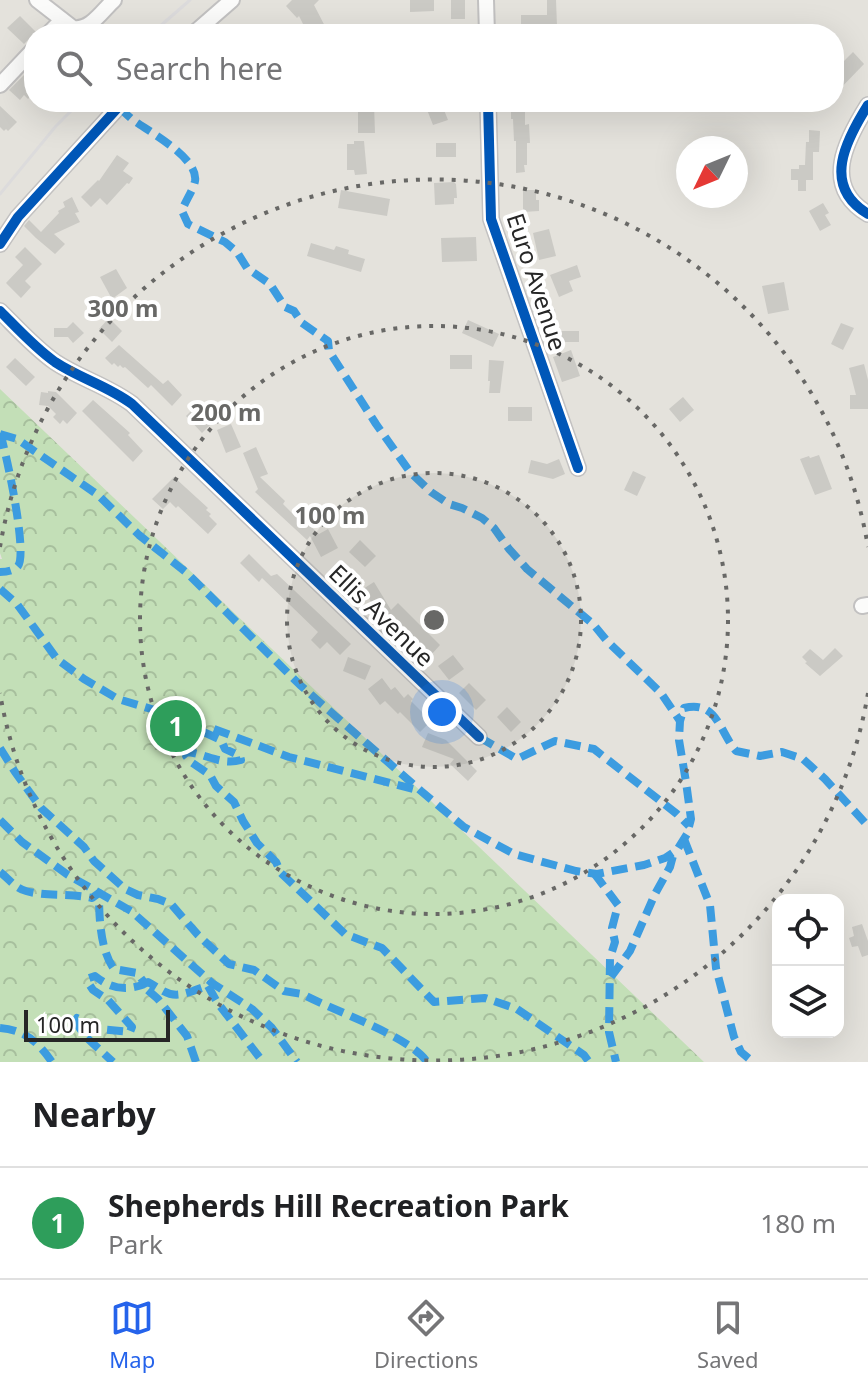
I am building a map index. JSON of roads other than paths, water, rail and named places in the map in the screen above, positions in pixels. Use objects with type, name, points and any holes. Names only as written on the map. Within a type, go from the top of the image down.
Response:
[{"type":"street","points":[[37,0],[67,24]]},
{"type":"street","points":[[90,24],[114,0]]},
{"type":"street","points":[[204,24],[232,0]]},
{"type":"street","points":[[486,0],[487,24]]},
{"type":"street","points":[[0,85],[24,60]]},
{"type":"street","points":[[868,105],[844,150],[841,173],[848,198],[868,214]]},
{"type":"street","points":[[0,244],[18,217],[114,112]]},
{"type":"street","name":"Euro Avenue","points":[[488,112],[491,219],[578,468]]},
{"type":"street","name":"Ellis Avenue","points":[[0,311],[56,363],[132,404],[479,737]]},
{"type":"railway","points":[[162,24],[190,0]]},
{"type":"railway","points":[[0,194],[70,112]]},
{"type":"place","name":"Shepherds Hill Recreation Park","points":[[176,726]]}]
